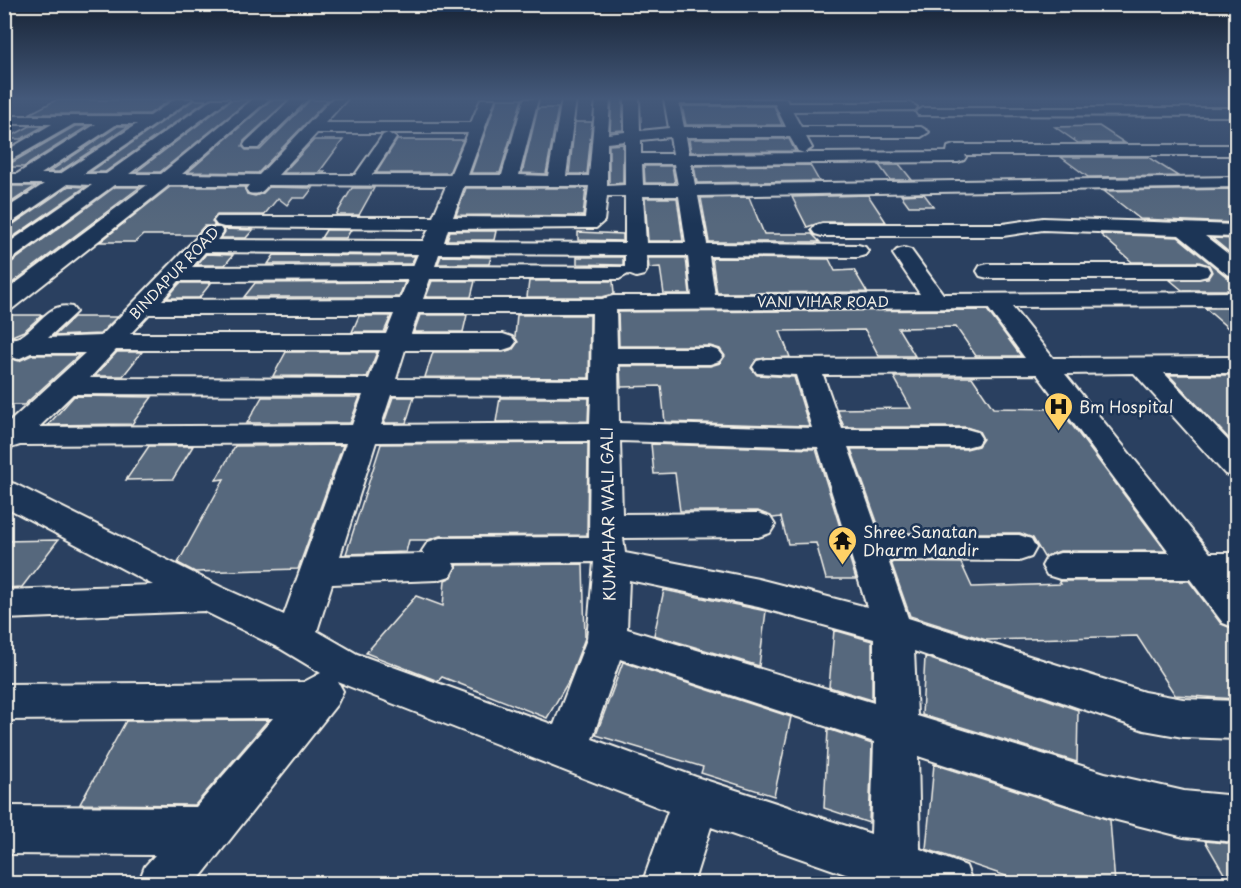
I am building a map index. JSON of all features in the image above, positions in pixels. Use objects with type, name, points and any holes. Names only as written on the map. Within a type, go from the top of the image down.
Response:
[{"type":"street","points":[[4,159],[36,140]]},
{"type":"street","points":[[12,181],[80,140]]},
{"type":"street","points":[[4,219],[123,140]]},
{"type":"street","points":[[4,256],[166,140]]},
{"type":"street","points":[[4,304],[211,140]]},
{"type":"street","points":[[252,145],[257,140]]},
{"type":"street","name":"BINDAPUR ROAD","points":[[9,439],[66,386],[244,200],[266,190],[305,140]]},
{"type":"street","points":[[360,180],[386,140]]},
{"type":"street","points":[[295,638],[396,341],[472,140]]},
{"type":"street","points":[[509,181],[520,140]]},
{"type":"street","points":[[556,181],[562,140]]},
{"type":"street","points":[[224,221],[589,224],[594,221],[598,191],[599,140]]},
{"type":"street","points":[[172,274],[628,274],[635,240],[633,140]]},
{"type":"street","points":[[678,140],[696,240],[704,302]]},
{"type":"street","points":[[800,140],[848,230]]},
{"type":"street","points":[[4,147],[25,147]]},
{"type":"street","points":[[813,165],[956,154],[1211,150],[1236,158]]},
{"type":"street","points":[[1116,163],[1236,158]]},
{"type":"street","points":[[633,159],[937,170]]},
{"type":"street","points":[[12,181],[163,180],[266,190],[360,180],[556,181],[598,191],[938,188],[1046,183],[1236,183]]},
{"type":"street","points":[[575,200],[598,191]]},
{"type":"street","points":[[427,199],[473,199]]},
{"type":"street","points":[[801,230],[1003,230],[1043,224],[1236,231]]},
{"type":"street","points":[[1185,230],[1236,270]]},
{"type":"street","points":[[603,231],[635,240]]},
{"type":"street","points":[[696,240],[718,231]]},
{"type":"street","points":[[199,246],[432,247],[696,240],[858,251]]},
{"type":"street","points":[[1165,243],[1235,300]]},
{"type":"street","points":[[904,254],[936,301]]},
{"type":"street","points":[[1199,271],[982,264],[1044,365],[1236,613]]},
{"type":"street","name":"VANI VIHAR ROAD","points":[[140,307],[604,306],[613,303],[704,302],[1235,300]]},
{"type":"street","name":"KUMAHAR WALI GALI","points":[[566,750],[607,639],[608,546],[604,306]]},
{"type":"street","points":[[4,363],[14,346],[64,312]]},
{"type":"street","points":[[14,346],[396,341],[503,342]]},
{"type":"street","points":[[66,386],[380,386],[605,372],[710,356]]},
{"type":"street","points":[[1141,365],[1233,459]]},
{"type":"street","points":[[766,367],[1236,365]]},
{"type":"street","points":[[807,367],[894,630],[895,866]]},
{"type":"street","points":[[9,439],[606,432],[830,438],[966,438]]},
{"type":"street","points":[[4,492],[208,597],[295,638],[343,666],[696,799],[948,884]]},
{"type":"street","points":[[317,572],[439,559],[608,546],[758,525]]},
{"type":"street","points":[[608,546],[758,593],[894,630],[1144,711],[1183,718],[1236,720]]},
{"type":"street","points":[[866,547],[1019,548]]},
{"type":"street","points":[[1060,566],[1236,566]]},
{"type":"street","points":[[4,605],[208,597]]},
{"type":"street","points":[[607,639],[1144,806],[1184,814],[1236,819]]},
{"type":"street","points":[[163,884],[343,666]]},
{"type":"street","points":[[4,702],[314,700]]},
{"type":"street","points":[[667,884],[696,799]]},
{"type":"street","points":[[4,830],[206,831]]},
{"type":"building","points":[[50,140],[65,140],[24,167],[4,167]]},
{"type":"building","points":[[96,140],[107,140],[59,172],[49,172]]},
{"type":"building","points":[[136,140],[150,140],[105,172],[90,172]]},
{"type":"building","points":[[178,140],[199,140],[160,172],[136,172]]},
{"type":"building","points":[[224,140],[245,140],[242,146],[246,150],[260,150],[270,140],[289,140],[258,173],[188,172]]},
{"type":"building","points":[[314,140],[343,140],[320,171],[325,171],[324,173],[283,173]]},
{"type":"building","points":[[397,140],[463,140],[449,173],[376,173]]},
{"type":"building","points":[[482,140],[510,140],[500,173],[471,173]]},
{"type":"building","points":[[530,140],[552,140],[546,174],[522,173]]},
{"type":"building","points":[[573,140],[590,140],[587,174],[569,174]]},
{"type":"building","points":[[689,140],[790,140],[795,151],[691,152]]},
{"type":"building","points":[[1074,140],[1121,140],[1125,143],[1078,143]]},
{"type":"building","points":[[623,144],[623,183],[609,184],[609,145]]},
{"type":"building","points":[[1061,157],[1148,157],[1178,176],[1088,177]]},
{"type":"building","points":[[810,165],[819,181],[697,183],[694,166]]},
{"type":"building","points":[[879,165],[900,165],[912,180],[890,180]]},
{"type":"building","points":[[644,166],[672,166],[675,183],[645,183]]},
{"type":"building","points":[[11,186],[36,186],[4,207],[4,190]]},
{"type":"building","points":[[69,186],[85,187],[4,243],[4,227],[12,225]]},
{"type":"building","points":[[115,187],[140,187],[4,289],[4,264],[12,262]]},
{"type":"building","points":[[170,187],[244,187],[247,194],[255,196],[263,193],[269,187],[313,188],[305,198],[292,198],[287,205],[278,198],[264,215],[217,215],[212,221],[215,226],[204,226],[196,235],[143,235],[135,242],[100,242]]},
{"type":"building","points":[[352,188],[374,188],[359,215],[336,215]]},
{"type":"building","points":[[466,188],[586,188],[583,216],[456,215]]},
{"type":"building","points":[[1236,189],[1236,223],[1140,219],[1104,191]]},
{"type":"building","points":[[924,194],[933,206],[909,206],[901,195]]},
{"type":"building","points":[[868,195],[886,222],[822,222],[807,227],[792,197]]},
{"type":"building","points":[[749,197],[764,234],[812,234],[820,242],[709,242],[701,198]]},
{"type":"building","points":[[645,198],[677,198],[683,241],[648,241]]},
{"type":"building","points":[[224,229],[253,230],[246,238],[221,238],[225,232]]},
{"type":"building","points":[[326,230],[351,230],[346,238],[321,238]]},
{"type":"building","points":[[450,231],[496,231],[494,240],[447,240]]},
{"type":"building","points":[[578,232],[623,234],[623,241],[578,240]]},
{"type":"building","points":[[1100,234],[1178,237],[1227,277],[1236,278],[1236,290],[1182,290],[1170,280],[1208,278],[1212,272],[1209,265],[1199,262],[1132,262]]},
{"type":"building","points":[[1212,238],[1236,239],[1236,258]]},
{"type":"building","points":[[206,254],[233,255],[225,265],[197,265]]},
{"type":"building","points":[[274,255],[415,256],[411,264],[268,264]]},
{"type":"building","points":[[441,256],[491,257],[489,264],[438,264]]},
{"type":"building","points":[[577,257],[623,257],[623,265],[577,264]]},
{"type":"building","points":[[648,258],[686,258],[690,294],[664,294],[660,267],[649,268]]},
{"type":"building","points":[[712,258],[829,259],[835,271],[854,270],[867,292],[717,293]]},
{"type":"building","points":[[432,281],[475,281],[471,297],[426,297]]},
{"type":"building","points":[[529,281],[613,281],[614,294],[602,297],[527,297]]},
{"type":"building","points":[[405,282],[399,297],[244,297],[255,283]]},
{"type":"building","points":[[180,283],[211,283],[199,298],[167,298]]},
{"type":"building","points":[[1205,308],[1236,308],[1236,335]]},
{"type":"building","points":[[987,310],[1021,356],[976,356],[956,327],[898,328],[915,356],[879,356],[865,330],[780,331],[790,357],[757,359],[751,368],[757,375],[794,377],[809,426],[665,422],[661,386],[621,387],[620,366],[710,366],[720,363],[725,356],[720,349],[710,346],[619,346],[618,312]]},
{"type":"building","points":[[4,315],[42,315],[24,331],[12,336],[4,336]]},
{"type":"building","points":[[420,315],[467,315],[463,332],[414,332]]},
{"type":"building","points":[[517,315],[590,315],[589,378],[425,377],[433,352],[503,352],[513,349],[518,342],[515,337]]},
{"type":"building","points":[[359,316],[391,316],[384,332],[352,332]]},
{"type":"building","points":[[74,317],[117,317],[100,334],[54,336]]},
{"type":"building","points":[[117,352],[142,352],[123,376],[95,376]]},
{"type":"building","points":[[286,352],[377,352],[367,377],[273,376]]},
{"type":"building","points":[[32,355],[79,355],[24,405],[4,405],[4,357],[19,361]]},
{"type":"building","points":[[1169,375],[1236,375],[1236,446]]},
{"type":"building","points":[[894,377],[972,377],[993,408],[1060,409],[1166,551],[1060,551],[1044,557],[1033,538],[1020,533],[881,533],[851,449],[966,449],[978,446],[983,439],[979,431],[966,427],[844,427],[837,409],[911,408]]},
{"type":"building","points":[[74,396],[152,397],[132,424],[48,425]]},
{"type":"building","points":[[262,397],[360,397],[350,423],[247,423]]},
{"type":"building","points":[[393,397],[414,397],[406,423],[384,423]]},
{"type":"building","points":[[500,398],[589,398],[588,421],[496,422]]},
{"type":"building","points":[[588,443],[587,535],[440,536],[428,540],[409,540],[406,552],[346,554],[381,444]]},
{"type":"building","points":[[651,444],[816,449],[856,579],[826,579],[816,543],[788,544],[781,517],[773,518],[758,511],[680,511],[675,473],[654,474]]},
{"type":"building","points":[[343,445],[298,569],[195,572],[178,563],[224,479],[216,480],[235,446]]},
{"type":"building","points":[[149,446],[193,446],[173,479],[126,480]]},
{"type":"building","points":[[58,540],[22,587],[4,588],[4,541]]},
{"type":"building","points":[[891,562],[961,563],[972,587],[1061,584],[1059,581],[1189,581],[1221,624],[1236,630],[1236,699],[1175,695],[1137,636],[986,640],[910,616]]},
{"type":"building","points":[[583,564],[585,638],[568,682],[547,718],[442,677],[438,681],[366,653],[416,596],[443,606],[445,580],[452,577],[457,565]]},
{"type":"building","points":[[664,590],[766,611],[759,666],[654,635]]},
{"type":"building","points":[[834,630],[872,641],[872,700],[829,687]]},
{"type":"building","points":[[925,657],[1078,710],[1077,762],[922,715]]},
{"type":"building","points":[[623,662],[791,717],[774,796],[701,773],[703,767],[596,735]]},
{"type":"building","points":[[268,720],[195,805],[80,804],[126,721]]},
{"type":"building","points":[[828,729],[872,744],[869,823],[824,808]]},
{"type":"building","points":[[934,764],[1110,820],[1115,884],[1023,884],[1012,878],[926,849]]},
{"type":"building","points":[[1205,841],[1236,844],[1236,884],[1230,884]]},
{"type":"place","name":"Bm Hospital","points":[[1058,432]]},
{"type":"place","name":"Shree Sanatan Dharm Mandir","points":[[842,566]]}]
